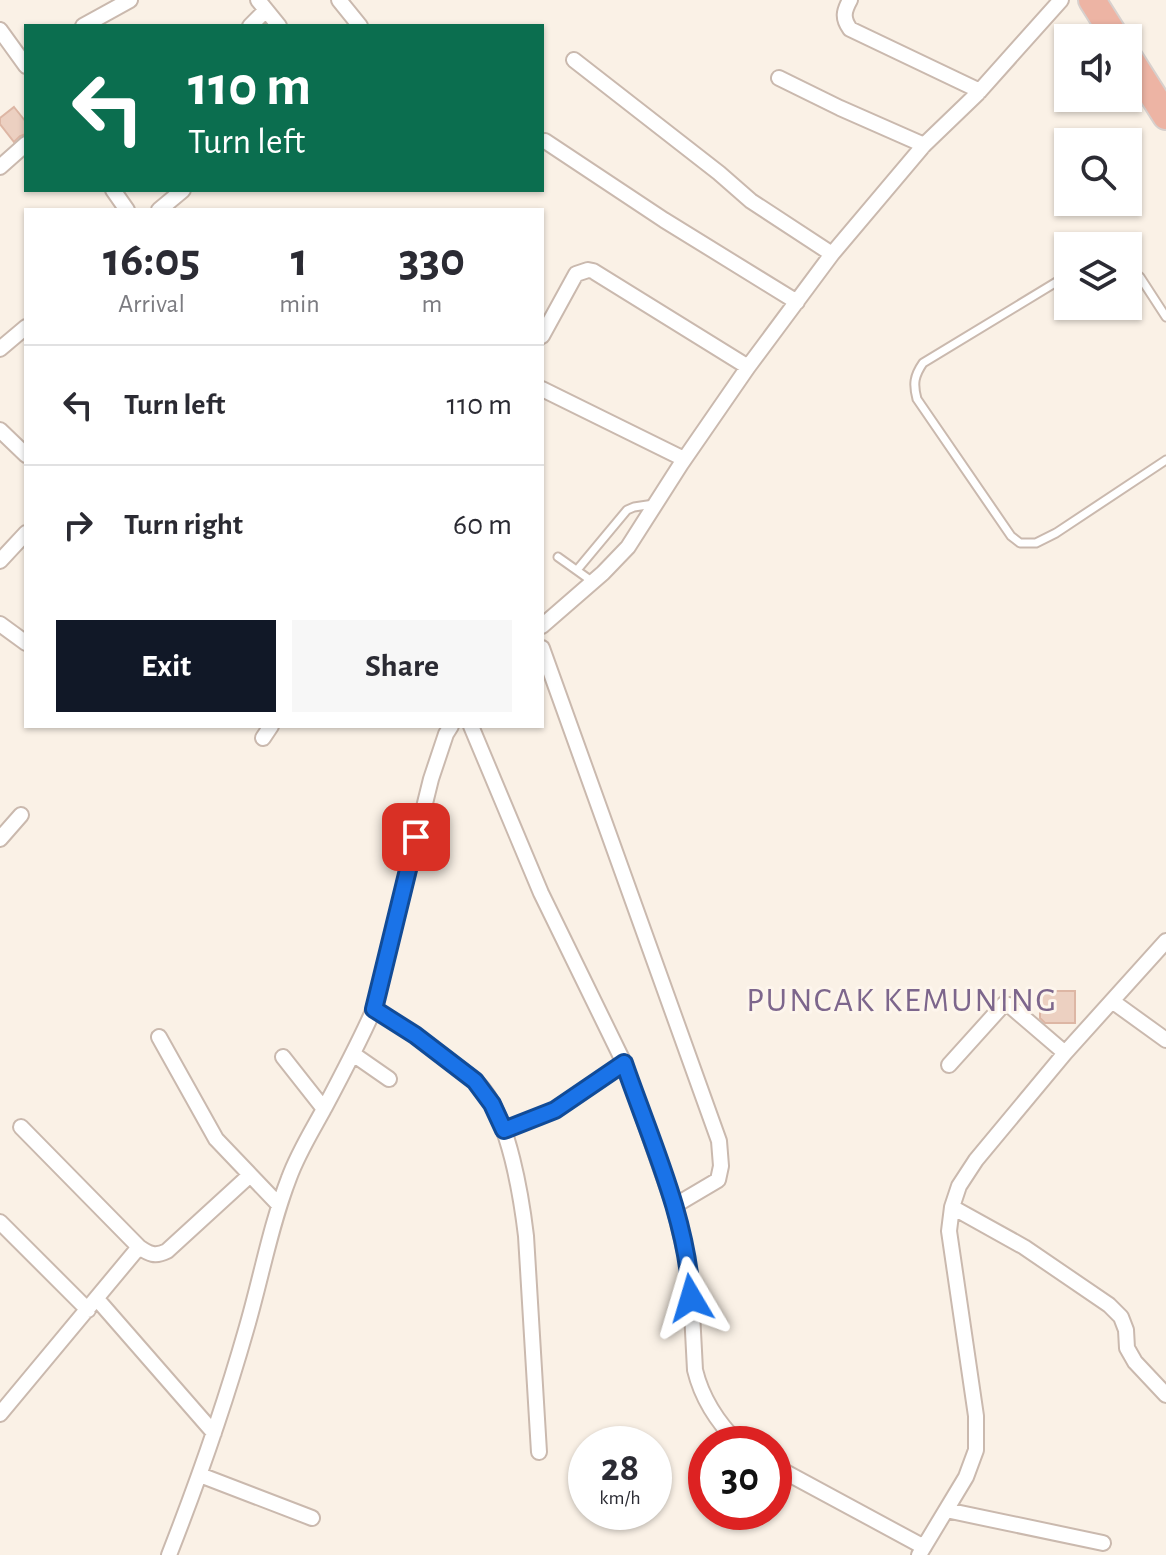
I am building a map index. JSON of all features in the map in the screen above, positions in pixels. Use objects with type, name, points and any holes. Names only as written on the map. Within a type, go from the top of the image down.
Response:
[{"type":"highway","points":[[1092,0],[1107,24]]},
{"type":"highway","points":[[1142,78],[1166,116]]},
{"type":"street","points":[[87,24],[130,0]]},
{"type":"street","points":[[339,0],[358,24]]},
{"type":"street","points":[[850,0],[844,18],[850,29],[980,91]]},
{"type":"street","points":[[544,624],[628,547],[748,367],[832,254],[924,145],[980,91],[1061,0]]},
{"type":"street","points":[[251,24],[262,5],[277,24]]},
{"type":"street","points":[[0,30],[24,61]]},
{"type":"street","points":[[574,60],[751,201],[832,254]]},
{"type":"street","points":[[779,78],[924,145]]},
{"type":"street","points":[[545,141],[664,220],[797,302]]},
{"type":"street","points":[[0,167],[24,146]]},
{"type":"street","points":[[161,208],[181,192]]},
{"type":"street","points":[[544,332],[576,274],[588,270],[748,367]]},
{"type":"street","points":[[0,349],[24,329]]},
{"type":"street","points":[[544,390],[684,459]]},
{"type":"street","points":[[0,430],[24,453]]},
{"type":"street","points":[[0,561],[21,550]]},
{"type":"street","points":[[0,624],[24,642]]},
{"type":"street","points":[[544,654],[719,1141],[721,1166],[718,1180],[674,1206]]},
{"type":"street","points":[[169,1555],[226,1400],[279,1205],[301,1148],[374,1009],[431,779],[450,728]]},
{"type":"street","points":[[472,728],[541,893],[624,1063],[674,1206],[690,1274],[698,1384],[722,1426]]},
{"type":"street","points":[[0,839],[21,815]]},
{"type":"street","points":[[792,1476],[922,1551],[966,1477],[976,1450],[976,1416],[949,1231],[959,1186],[976,1160],[1065,1053],[1112,1001],[1161,956],[1166,941]]},
{"type":"street","points":[[1112,1001],[1166,1040]]},
{"type":"street","points":[[949,1065],[1004,1004],[1065,1053]]},
{"type":"street","points":[[374,1009],[415,1035],[475,1081],[492,1104],[504,1130],[526,1236],[539,1452]]},
{"type":"street","points":[[159,1037],[216,1139],[279,1205]]},
{"type":"street","points":[[353,1054],[389,1079]]},
{"type":"street","points":[[283,1057],[324,1109]]},
{"type":"street","points":[[504,1130],[555,1110],[624,1063]]},
{"type":"street","points":[[21,1127],[149,1254],[158,1255],[167,1251],[249,1176]]},
{"type":"street","points":[[952,1207],[1024,1247],[1109,1305],[1121,1317],[1126,1330],[1127,1348],[1135,1362],[1166,1395]]},
{"type":"street","points":[[0,1222],[93,1304],[214,1433]]},
{"type":"street","points":[[0,1414],[139,1247]]},
{"type":"street","points":[[200,1475],[312,1518]]},
{"type":"street","points":[[946,1510],[1103,1543]]},
{"type":"lane","points":[[1142,280],[1166,317]]},
{"type":"lane","points":[[1054,283],[923,363],[913,385],[917,399],[1011,536],[1020,543],[1036,543],[1056,533],[1166,460]]},
{"type":"lane","points":[[577,570],[627,510],[656,503]]},
{"type":"lane","points":[[558,557],[593,582]]},
{"type":"building","points":[[14,107],[24,120],[24,135],[14,142],[0,124],[0,118]]},
{"type":"building","points":[[1040,991],[1075,991],[1075,1023],[1045,1023],[1040,1018]]},
{"type":"district","name":"PUNCAK KEMUNING","points":[[902,999]]},
{"type":"route","points":[[416,837],[374,1009],[415,1035],[475,1081],[492,1104],[504,1130],[555,1110],[624,1063],[674,1206],[690,1274],[691,1298]]}]
